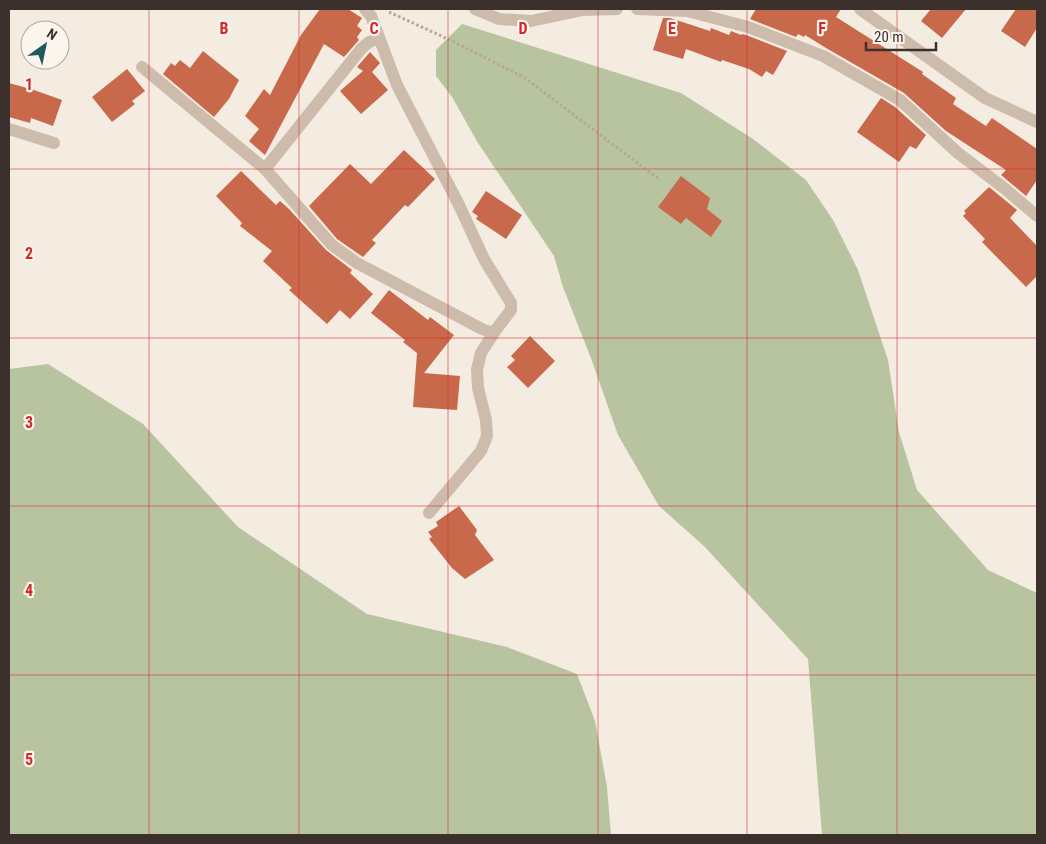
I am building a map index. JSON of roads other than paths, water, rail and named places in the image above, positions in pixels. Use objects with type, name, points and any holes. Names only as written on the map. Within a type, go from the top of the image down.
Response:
[{"type":"street","points":[[365,9],[371,16],[397,86],[459,205],[484,259],[511,303],[511,310],[481,353],[477,369],[478,388],[486,420],[487,436],[481,451],[430,513]]},
{"type":"street","points":[[475,9],[499,19],[532,21],[583,10],[617,9]]},
{"type":"street","points":[[637,9],[687,12],[722,20],[748,27],[823,56],[900,100],[958,153],[1037,216]]},
{"type":"street","points":[[860,9],[985,98],[1037,122]]},
{"type":"street","points":[[265,169],[361,49],[369,42],[379,38]]},
{"type":"street","points":[[142,67],[265,169],[332,245],[357,263],[482,329],[490,332],[495,331]]},
{"type":"street","points":[[9,129],[54,143]]}]
